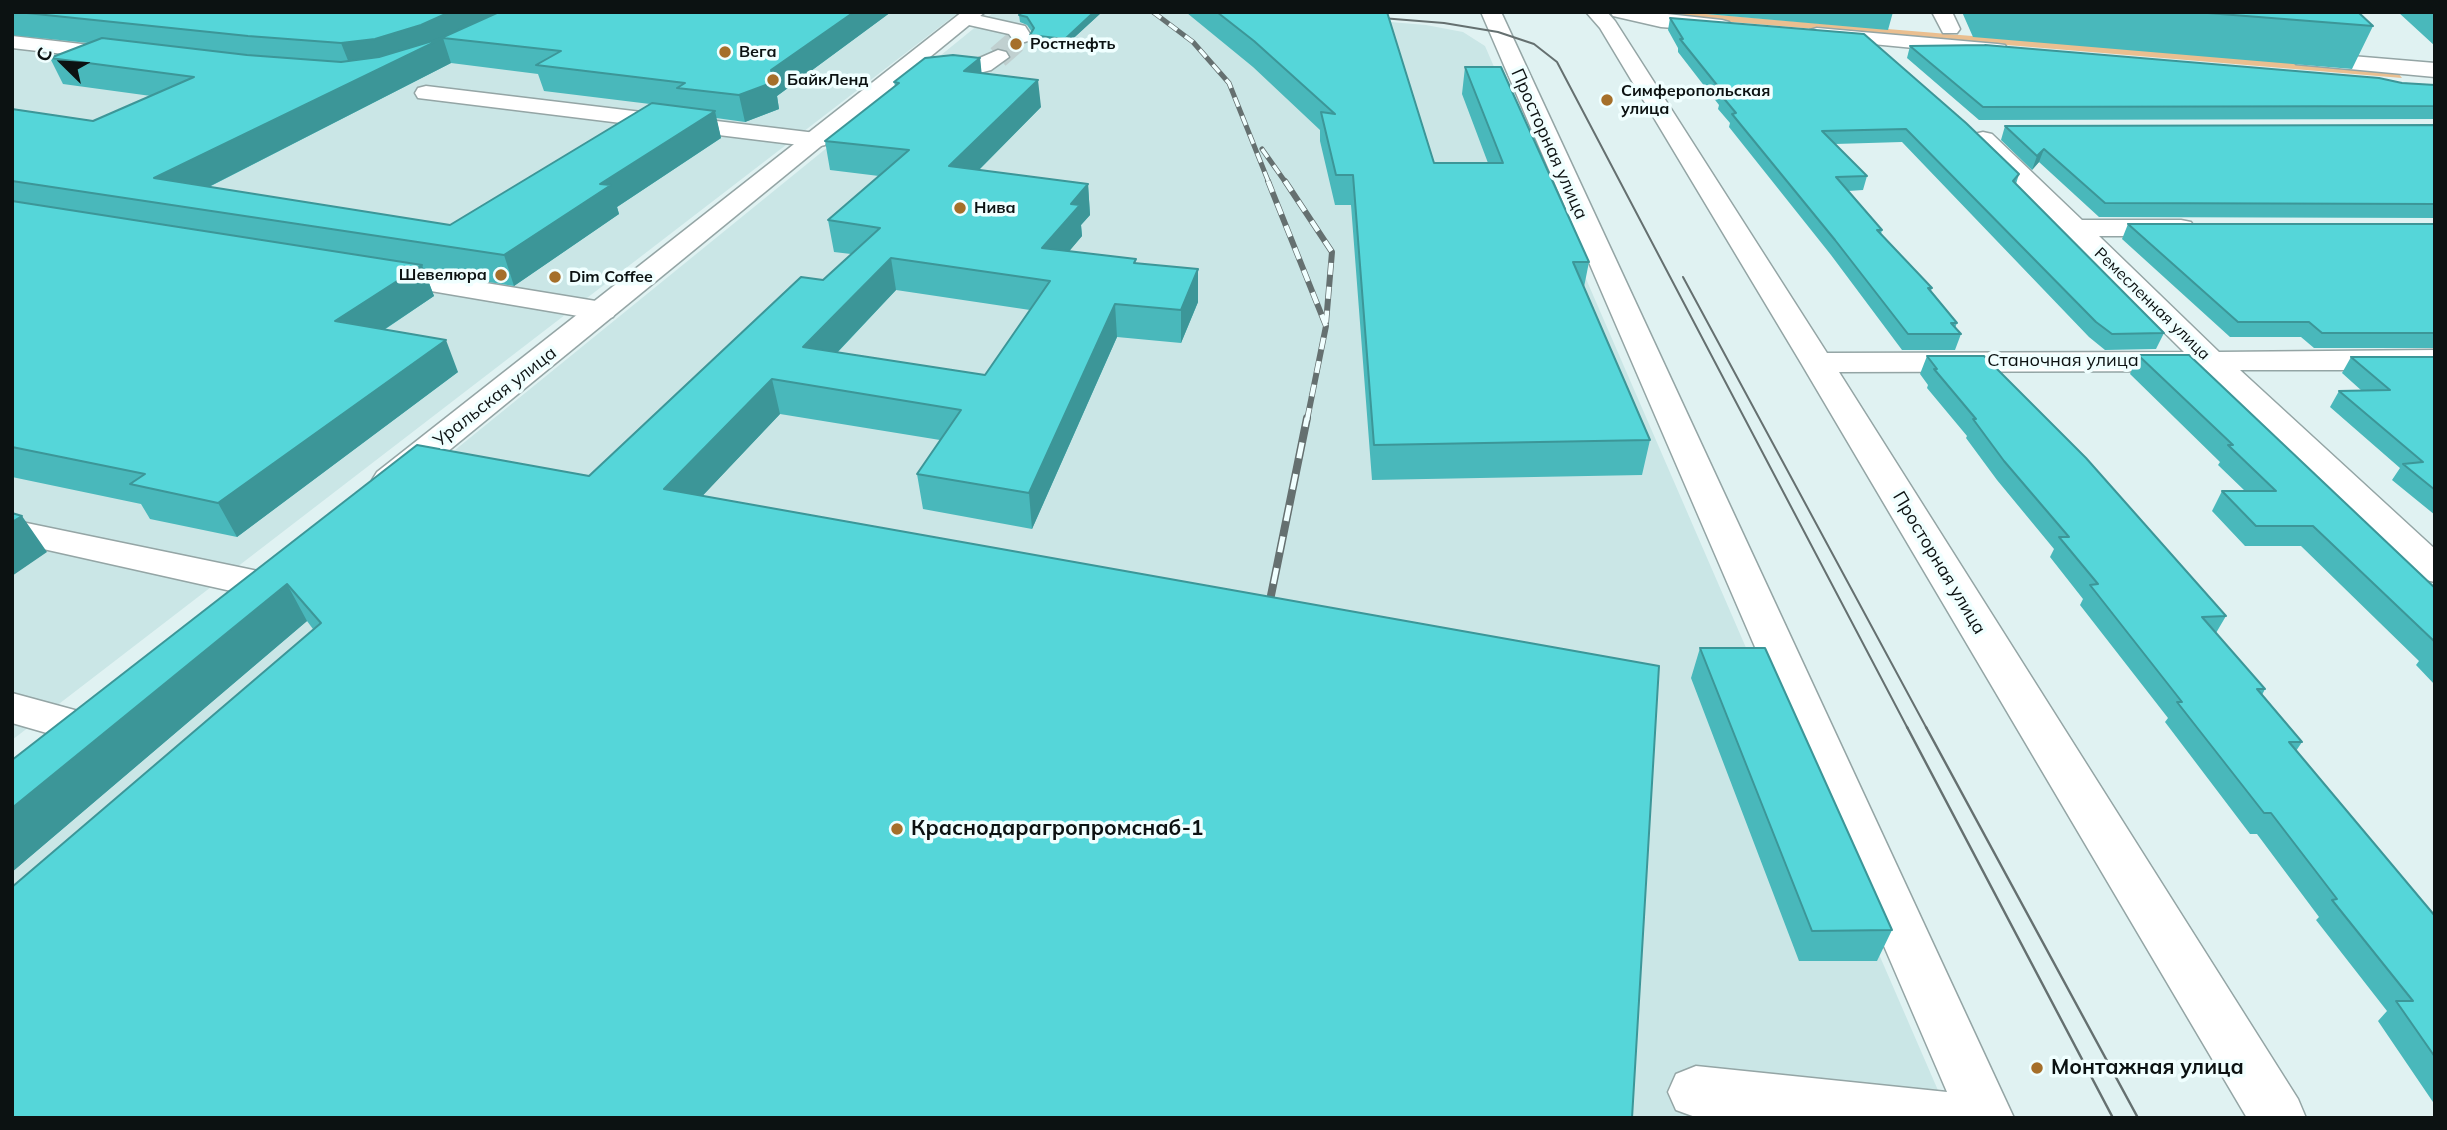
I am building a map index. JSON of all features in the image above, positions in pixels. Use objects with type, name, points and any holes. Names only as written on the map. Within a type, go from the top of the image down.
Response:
[{"type":"street","name":"Просторная улица","points":[[1491,12],[1986,1118]]},
{"type":"street","name":"Просторная улица","points":[[1596,12],[1608,25],[2278,1118]]},
{"type":"street","points":[[1620,12],[1661,21],[1738,18]]},
{"type":"street","points":[[970,14],[1018,30],[1021,37]]},
{"type":"street","name":"Уральская улица","points":[[812,139],[897,75],[970,14]]},
{"type":"street","name":"Уральская улица","points":[[366,494],[970,14]]},
{"type":"street","points":[[1946,21],[2011,43],[1869,39],[1803,26],[1946,21]]},
{"type":"street","points":[[1869,39],[1905,71]]},
{"type":"street","points":[[12,42],[151,58]]},
{"type":"street","points":[[2369,44],[2391,66]]},
{"type":"street","points":[[897,75],[945,75],[983,65],[998,57]]},
{"type":"street","points":[[2281,57],[2435,70]]},
{"type":"street","points":[[2295,75],[2435,86]]},
{"type":"street","points":[[426,93],[812,139]]},
{"type":"street","name":"Ремесленная улица","points":[[2013,130],[1968,125],[2210,360],[2427,555]]},
{"type":"street","points":[[2074,228],[2213,228]]},
{"type":"street","points":[[352,270],[597,311]]},
{"type":"street","name":"Станочная улица","points":[[1816,363],[2435,360]]},
{"type":"street","points":[[12,531],[251,584]]},
{"type":"street","points":[[12,708],[71,725]]},
{"type":"street","points":[[1696,1092],[1945,1118]]},
{"type":"shaded area","points":[[12,12],[959,12],[12,740]]},
{"type":"shaded area","points":[[994,12],[1273,12],[1426,25],[1463,32],[1485,46],[1950,1118],[12,1118],[12,810]]},
{"type":"shaded area","points":[[1682,12],[2383,70],[2398,73],[2402,78],[1684,18],[1677,15]]},
{"type":"building","points":[[17,12],[450,12],[421,25],[375,39],[341,43]]},
{"type":"building","points":[[499,12],[854,12],[771,70],[774,82],[739,95],[677,88],[685,83],[536,65],[561,51],[443,38],[154,178],[450,225],[652,103],[715,111],[600,184],[611,185],[504,255],[12,181],[12,109],[93,121],[194,77],[50,58],[102,38],[247,55],[341,62],[379,57],[439,39]]},
{"type":"building","points":[[1022,12],[1094,12],[1065,39],[1030,35],[1034,28],[1027,17],[1019,15]]},
{"type":"building","points":[[1217,12],[1387,12],[1434,163],[1503,163],[1465,67],[1501,67],[1589,262],[1573,262],[1650,440],[1374,445],[1353,175],[1336,175],[1321,112],[1335,114],[1254,41]]},
{"type":"building","points":[[2195,12],[2358,12],[2373,26]]},
{"type":"building","points":[[1670,18],[1864,34],[1966,123],[2019,174],[2013,181],[2164,333],[2112,334],[2096,322],[1906,129],[1822,131],[1867,176],[1836,177],[1882,230],[1877,230],[1932,288],[1928,288],[1957,323],[1951,323],[1961,334],[1908,334],[1732,114],[1736,113],[1721,95],[1725,95],[1680,39],[1683,39]]},
{"type":"building","points":[[1985,45],[2435,85],[2435,106],[1983,107],[1910,46]]},
{"type":"building","name":"Краснодарагропромснаб-1","points":[[953,55],[980,58],[964,71],[1038,80],[949,166],[1088,184],[1071,204],[1080,205],[1042,248],[1136,259],[1134,263],[1198,269],[1181,310],[1115,304],[1029,493],[917,474],[961,410],[772,379],[664,489],[1659,666],[1632,1118],[12,1118],[12,887],[321,623],[287,584],[12,808],[12,760],[417,445],[589,476],[801,277],[823,280],[880,228],[828,220],[909,150],[825,141],[899,83],[894,82],[925,58]],"holes":[[[891,258],[1050,281],[985,375],[803,347]]]},
{"type":"building","points":[[2435,125],[2435,204],[2105,203],[2044,149],[2037,156],[2005,126]]},
{"type":"building","points":[[12,201],[422,265],[335,321],[446,340],[218,503],[130,484],[145,474],[12,447]]},
{"type":"building","points":[[2128,224],[2435,224],[2435,333],[2322,333],[2309,322],[2238,322]]},
{"type":"building","points":[[2138,355],[2189,355],[2435,588],[2435,642],[2313,526],[2256,526],[2222,491],[2276,491],[2228,445],[2233,445]]},
{"type":"building","points":[[1927,356],[1984,356],[2086,458],[2226,616],[2202,617],[2265,689],[2257,689],[2302,742],[2289,742],[2435,916],[2435,1057],[2396,1001],[2413,1001],[2332,900],[2337,899],[2271,813],[2264,813],[2177,702],[2182,702],[2090,585],[2098,584],[2059,537],[2069,537],[2004,461],[1973,419],[1976,419],[1934,369],[1937,369]]},
{"type":"building","points":[[2351,357],[2435,357],[2435,490],[2403,464],[2423,462],[2339,391],[2390,390]]},
{"type":"building","points":[[12,513],[22,516],[12,522]]},
{"type":"building","points":[[1700,648],[1765,648],[1892,930],[1812,931]]},
{"type":"tunnel","points":[[998,57],[1021,37]]},
{"type":"tram line","points":[[1369,17],[1444,23],[1498,32],[1534,44],[1557,62],[1908,729]]},
{"type":"tram line","points":[[1683,277],[1927,729]]},
{"type":"tram line","points":[[1907,727],[2113,1118]]},
{"type":"tram line","points":[[1926,727],[2138,1118]]},
{"type":"railway","points":[[1153,12],[1193,42],[1229,83],[1269,183]]},
{"type":"railway","points":[[1262,149],[1286,183]]},
{"type":"railway","points":[[1268,181],[1326,326],[1307,420]]},
{"type":"railway","points":[[1285,181],[1332,252],[1326,323]]},
{"type":"railway","points":[[1267,615],[1307,418]]},
{"type":"place","name":"Ростнефть","points":[[1016,44]]},
{"type":"place","name":"Вега","points":[[725,52]]},
{"type":"place","name":"БайкЛенд","points":[[773,80]]},
{"type":"place","name":"Симферопольская улица","points":[[1607,100]]},
{"type":"place","name":"Нива","points":[[960,208]]},
{"type":"place","name":"Шевелюра","points":[[501,275]]},
{"type":"place","name":"Dim Coffee","points":[[555,277]]},
{"type":"place","name":"Краснодарагропромснаб-1","points":[[897,829]]},
{"type":"place","name":"Монтажная улица","points":[[2037,1068]]}]
